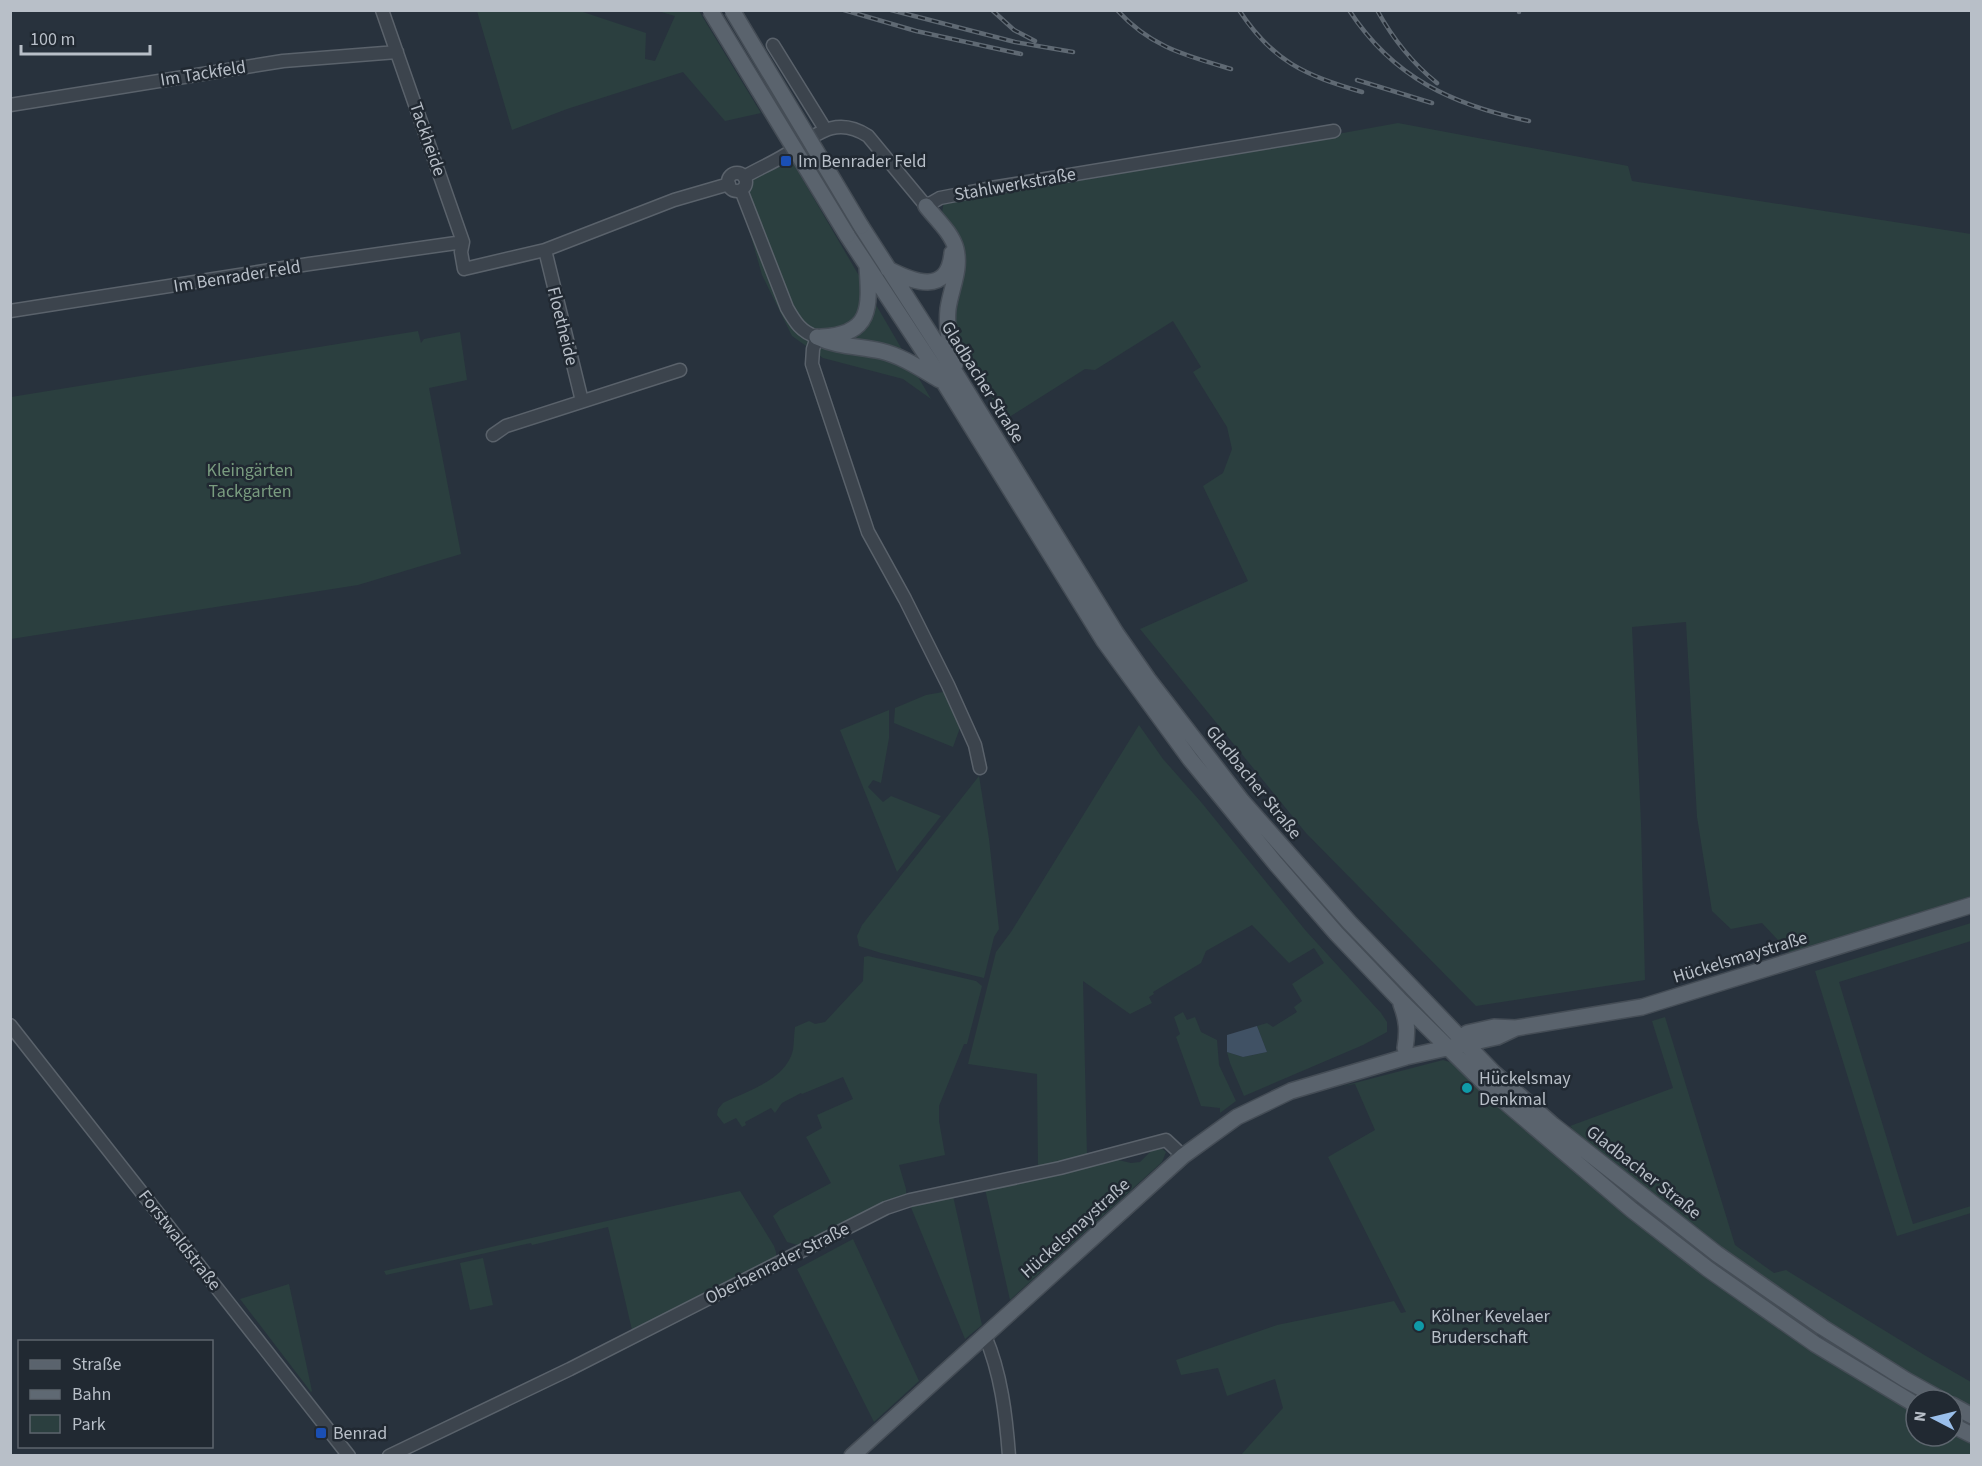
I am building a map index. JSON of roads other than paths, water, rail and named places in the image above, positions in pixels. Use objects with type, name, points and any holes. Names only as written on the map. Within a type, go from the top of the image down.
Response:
[{"type":"main road","name":"Gladbacher Straße","points":[[710,10],[867,266],[951,380],[1116,633],[1174,715],[1288,855],[1493,1071],[1553,1125],[1717,1254],[1822,1327],[1920,1388]]},
{"type":"main road","name":"Gladbacher Straße","points":[[732,10],[888,269],[1066,582],[1163,723],[1276,864],[1336,933],[1399,999],[1491,1090],[1570,1158],[1708,1269],[1815,1344],[1904,1399]]},
{"type":"main road","points":[[817,337],[832,344],[881,351],[900,357],[951,380],[947,322],[948,306],[957,273],[956,247],[926,206]]},
{"type":"main road","points":[[888,269],[919,283],[933,281],[941,277],[949,266],[951,238]]},
{"type":"main road","points":[[817,337],[837,336],[853,328],[864,317],[869,302],[867,266]]},
{"type":"main road","name":"Hückelsmaystraße","points":[[1463,1040],[1494,1027],[1516,1028],[1642,1007],[1971,906]]},
{"type":"main road","points":[[1399,999],[1407,1021],[1408,1033],[1405,1048]]},
{"type":"main road","name":"Hückelsmaystraße","points":[[852,1455],[1183,1156],[1237,1117],[1274,1098],[1350,1072],[1361,1065],[1405,1048],[1497,1037],[1516,1028]]},
{"type":"main road","points":[[1493,1071],[1494,1046],[1497,1037]]},
{"type":"main road","name":"Hückelsmaystraße","points":[[1350,1072],[1363,1071],[1444,1044]]},
{"type":"street","name":"Tackheide","points":[[382,10],[463,242],[461,252],[464,269],[545,250]]},
{"type":"street","points":[[773,45],[825,129]]},
{"type":"street","name":"Im Tackfeld","points":[[10,105],[283,61],[397,51]]},
{"type":"street","points":[[744,177],[783,156],[825,129],[856,128],[868,136],[926,206]]},
{"type":"street","name":"Stahlwerkstraße","points":[[926,206],[940,198],[991,188],[1334,131]]},
{"type":"street","points":[[733,174],[744,177],[746,182],[741,190],[731,189],[729,184],[733,174]]},
{"type":"street","points":[[545,250],[674,200],[729,184]]},
{"type":"street","points":[[741,190],[787,308],[795,322],[806,333],[817,337],[812,364],[868,532],[905,599],[952,694],[975,745],[980,768]]},
{"type":"street","name":"Im Benrader Feld","points":[[10,311],[463,242]]},
{"type":"street","name":"Floetheide","points":[[545,250],[582,401]]},
{"type":"street","points":[[493,435],[506,426],[680,370]]},
{"type":"street","name":"Forstwaldstraße","points":[[10,1025],[349,1455]]},
{"type":"street","name":"Oberbenrader Straße","points":[[389,1455],[570,1369],[886,1208],[910,1200],[1060,1168],[1166,1140],[1183,1156]]},
{"type":"street","points":[[985,1336],[992,1351],[1007,1419],[1009,1455]]},
{"type":"water","points":[[1257,1026],[1267,1052],[1243,1057],[1227,1052],[1227,1035]]},
{"type":"railway","points":[[844,10],[916,31],[1021,54]]},
{"type":"railway","points":[[891,10],[1015,42],[1073,52]]},
{"type":"railway","points":[[992,10],[1014,30],[1035,41]]},
{"type":"railway","points":[[1117,10],[1143,33],[1169,48],[1231,69]]},
{"type":"railway","points":[[1239,10],[1265,42],[1292,64],[1324,79],[1362,92]]},
{"type":"railway","points":[[1349,10],[1366,34],[1385,54],[1405,71],[1427,85],[1475,106],[1529,121]]},
{"type":"railway","points":[[1377,10],[1404,50],[1437,83]]},
{"type":"railway","points":[[1357,80],[1432,103]]},
{"type":"place","name":"Im Benrader Feld","points":[[786,161]]},
{"type":"place","name":"Hückelsmay Denkmal","points":[[1467,1088]]},
{"type":"place","name":"Kölner Kevelaer Bruderschaft","points":[[1419,1326]]},
{"type":"place","name":"Benrad","points":[[321,1433]]},
{"type":"park label","name":"Kleingärten Tackgarten","points":[[250,480]]}]
